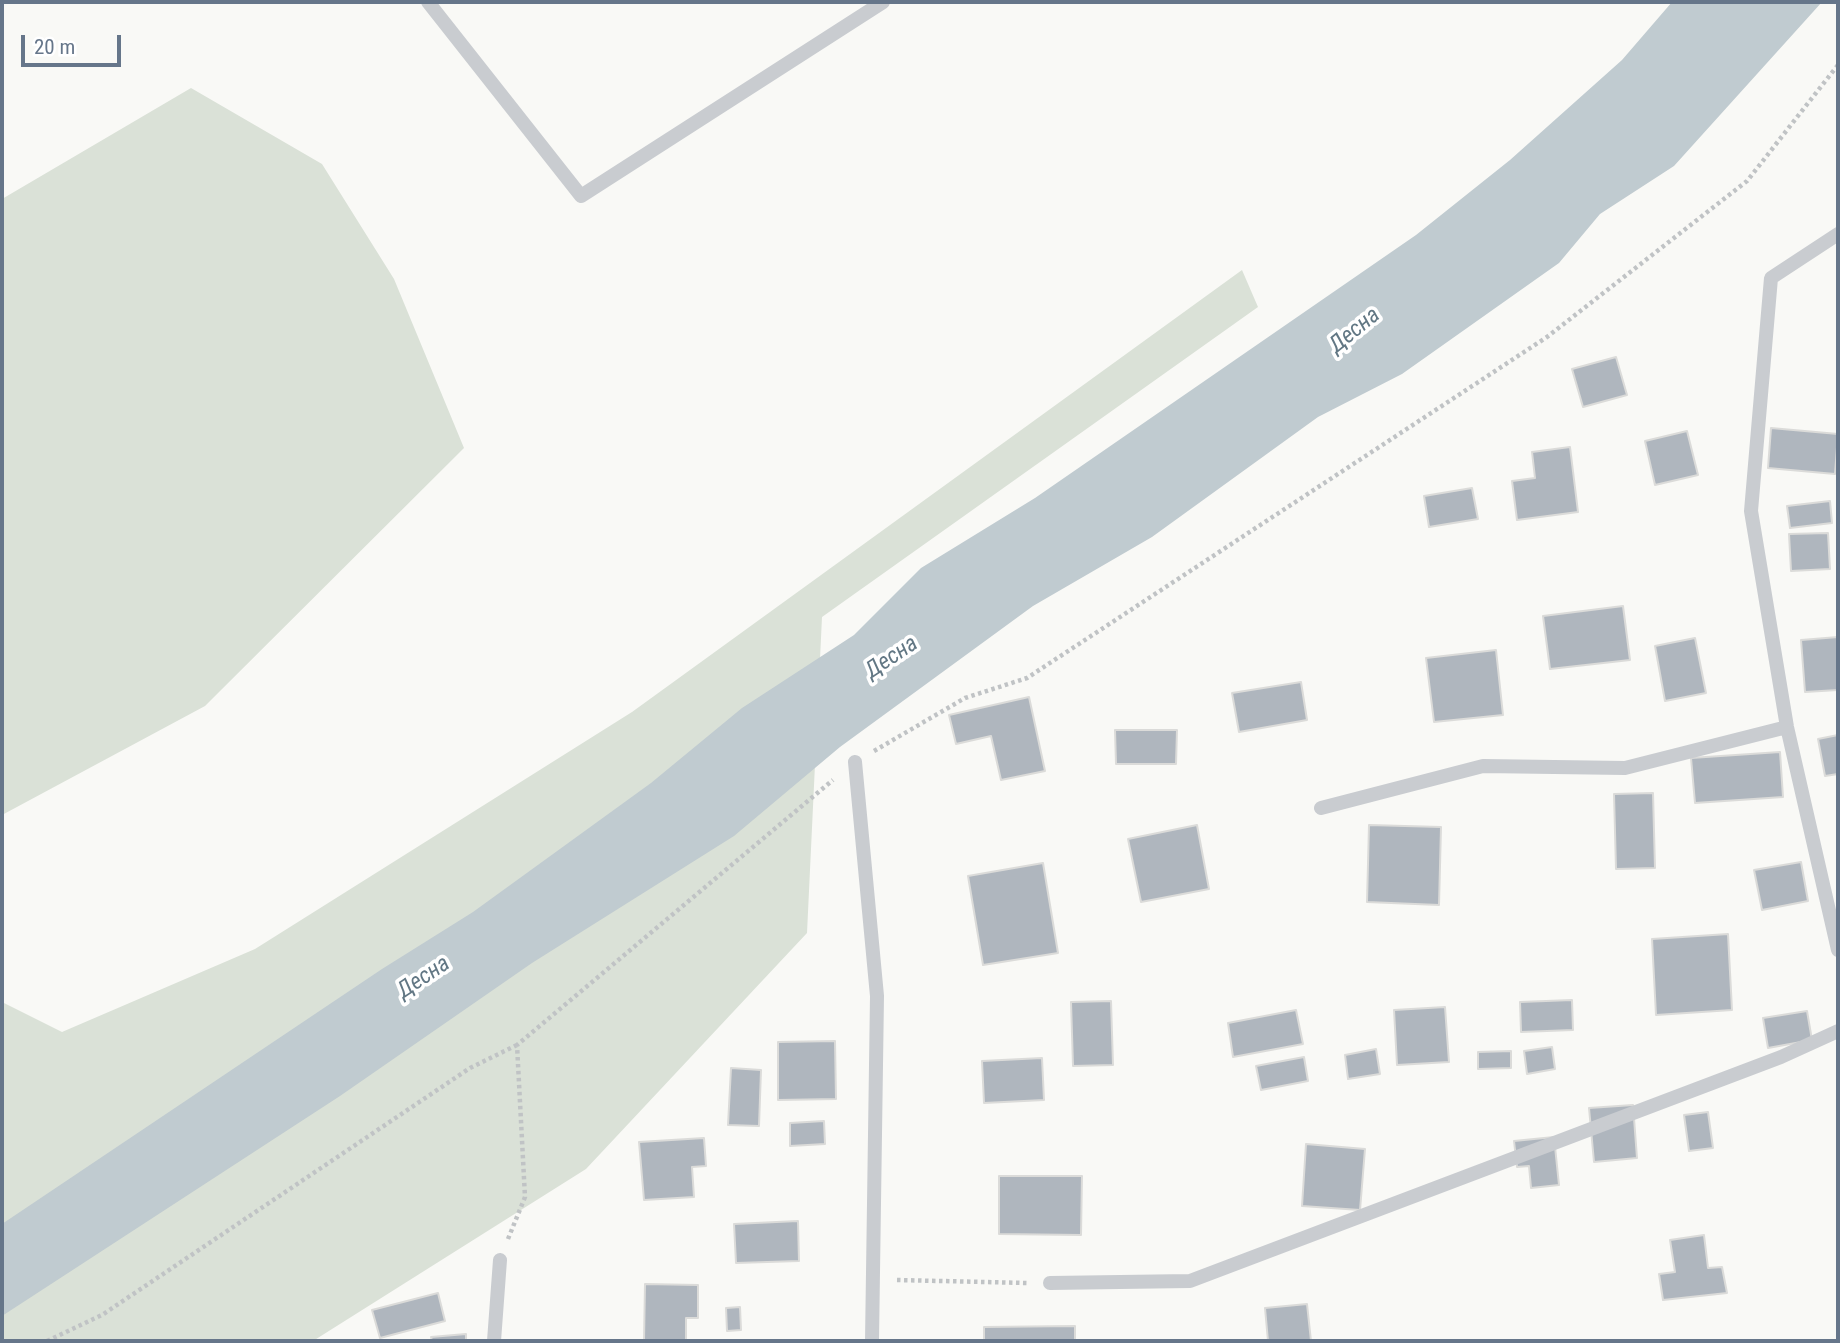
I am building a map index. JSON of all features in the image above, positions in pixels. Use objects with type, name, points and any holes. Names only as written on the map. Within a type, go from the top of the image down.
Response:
[{"type":"lane","points":[[428,2],[581,195],[883,2]]},
{"type":"lane","points":[[1838,234],[1771,278],[1751,511],[1787,727],[1838,950]]},
{"type":"lane","points":[[1321,808],[1483,766],[1625,768],[1787,727]]},
{"type":"lane","points":[[855,762],[877,996],[875,1280],[872,1341]]},
{"type":"lane","points":[[1050,1283],[1190,1281],[1781,1057],[1838,1031]]},
{"type":"lane","points":[[494,1341],[500,1260]]},
{"type":"path","points":[[47,1341],[102,1315],[470,1068],[517,1045],[855,762],[965,698],[1027,678],[1547,337],[1747,181],[1838,65]]},
{"type":"path","points":[[500,1260],[525,1197],[517,1045]]},
{"type":"path","points":[[875,1280],[1050,1283]]},
{"type":"shaded area","points":[[191,88],[322,164],[394,279],[464,448],[205,706],[2,815],[2,199]]},
{"type":"shaded area","points":[[1242,270],[1258,307],[822,617],[807,933],[586,1169],[313,1341],[2,1341],[2,1002],[62,1032],[255,949],[632,712]]},
{"type":"water","name":"Десна","points":[[1672,2],[1822,2],[1674,166],[1600,214],[1559,263],[1402,374],[1318,417],[1152,537],[1033,606],[840,747],[734,836],[532,963],[340,1096],[2,1316],[2,1224],[382,969],[473,912],[651,783],[742,708],[854,635],[921,568],[1035,498],[1416,235],[1510,160],[1622,60]]},
{"type":"building","points":[[1616,357],[1627,395],[1583,407],[1572,369]]},
{"type":"building","points":[[1771,428],[1838,434],[1835,474],[1768,468]]},
{"type":"building","points":[[1687,431],[1698,475],[1655,485],[1645,441]]},
{"type":"building","points":[[1570,447],[1578,512],[1517,520],[1512,481],[1535,478],[1532,452]]},
{"type":"building","points":[[1472,488],[1478,519],[1429,527],[1424,496]]},
{"type":"building","points":[[1830,501],[1832,523],[1790,528],[1787,506]]},
{"type":"building","points":[[1828,533],[1830,569],[1791,571],[1789,534]]},
{"type":"building","points":[[1623,606],[1630,660],[1550,669],[1543,616]]},
{"type":"building","points":[[1838,637],[1838,690],[1805,692],[1801,640]]},
{"type":"building","points":[[1695,638],[1706,693],[1665,701],[1655,646]]},
{"type":"building","points":[[1496,650],[1503,715],[1434,722],[1426,658]]},
{"type":"building","points":[[1301,682],[1307,720],[1239,732],[1232,693]]},
{"type":"building","points":[[1029,697],[1045,771],[1001,780],[991,736],[956,744],[949,715]]},
{"type":"building","points":[[1115,730],[1177,730],[1176,764],[1116,764]]},
{"type":"building","points":[[1838,735],[1838,774],[1825,776],[1818,739]]},
{"type":"building","points":[[1780,752],[1783,797],[1695,803],[1691,758]]},
{"type":"building","points":[[1653,793],[1655,868],[1616,869],[1614,794]]},
{"type":"building","points":[[1197,825],[1209,889],[1141,902],[1128,839]]},
{"type":"building","points":[[1369,825],[1441,827],[1439,905],[1367,902]]},
{"type":"building","points":[[1801,862],[1808,901],[1762,910],[1754,870]]},
{"type":"building","points":[[1043,863],[1058,953],[983,965],[968,876]]},
{"type":"building","points":[[1728,934],[1732,1010],[1656,1015],[1652,939]]},
{"type":"building","points":[[1572,1000],[1573,1030],[1521,1032],[1520,1002]]},
{"type":"building","points":[[1111,1001],[1113,1065],[1073,1066],[1071,1002]]},
{"type":"building","points":[[1445,1007],[1449,1062],[1397,1065],[1394,1010]]},
{"type":"building","points":[[1296,1010],[1303,1044],[1233,1057],[1228,1023]]},
{"type":"building","points":[[1807,1011],[1812,1040],[1768,1048],[1763,1018]]},
{"type":"building","points":[[835,1041],[836,1099],[778,1100],[778,1042]]},
{"type":"building","points":[[1552,1047],[1555,1069],[1527,1074],[1524,1051]]},
{"type":"building","points":[[1376,1049],[1380,1074],[1348,1079],[1345,1055]]},
{"type":"building","points":[[1511,1051],[1511,1068],[1478,1069],[1478,1052]]},
{"type":"building","points":[[1304,1057],[1308,1081],[1261,1090],[1256,1066]]},
{"type":"building","points":[[1042,1058],[1044,1100],[984,1103],[982,1061]]},
{"type":"building","points":[[731,1068],[761,1070],[759,1126],[728,1125]]},
{"type":"building","points":[[1633,1105],[1637,1158],[1594,1162],[1589,1108]]},
{"type":"building","points":[[1708,1112],[1713,1148],[1689,1151],[1684,1115]]},
{"type":"building","points":[[824,1121],[825,1144],[790,1146],[790,1123]]},
{"type":"building","points":[[1554,1137],[1559,1185],[1531,1188],[1529,1166],[1517,1167],[1514,1141]]},
{"type":"building","points":[[704,1138],[706,1166],[692,1167],[694,1197],[644,1200],[639,1142]]},
{"type":"building","points":[[1306,1144],[1365,1149],[1360,1210],[1302,1206]]},
{"type":"building","points":[[999,1176],[1082,1176],[1081,1235],[999,1234]]},
{"type":"building","points":[[798,1221],[799,1261],[736,1263],[734,1224]]},
{"type":"building","points":[[1704,1235],[1708,1268],[1722,1267],[1727,1293],[1663,1300],[1659,1274],[1675,1272],[1670,1240]]},
{"type":"building","points":[[645,1284],[698,1285],[698,1318],[686,1318],[686,1341],[644,1341]]},
{"type":"building","points":[[438,1293],[445,1321],[380,1338],[372,1310]]},
{"type":"building","points":[[1307,1304],[1311,1341],[1268,1341],[1265,1308]]},
{"type":"building","points":[[740,1307],[741,1330],[727,1331],[726,1308]]},
{"type":"building","points":[[1075,1326],[1075,1341],[984,1341],[984,1327]]},
{"type":"building","points":[[466,1334],[466,1341],[432,1341],[431,1337]]}]
